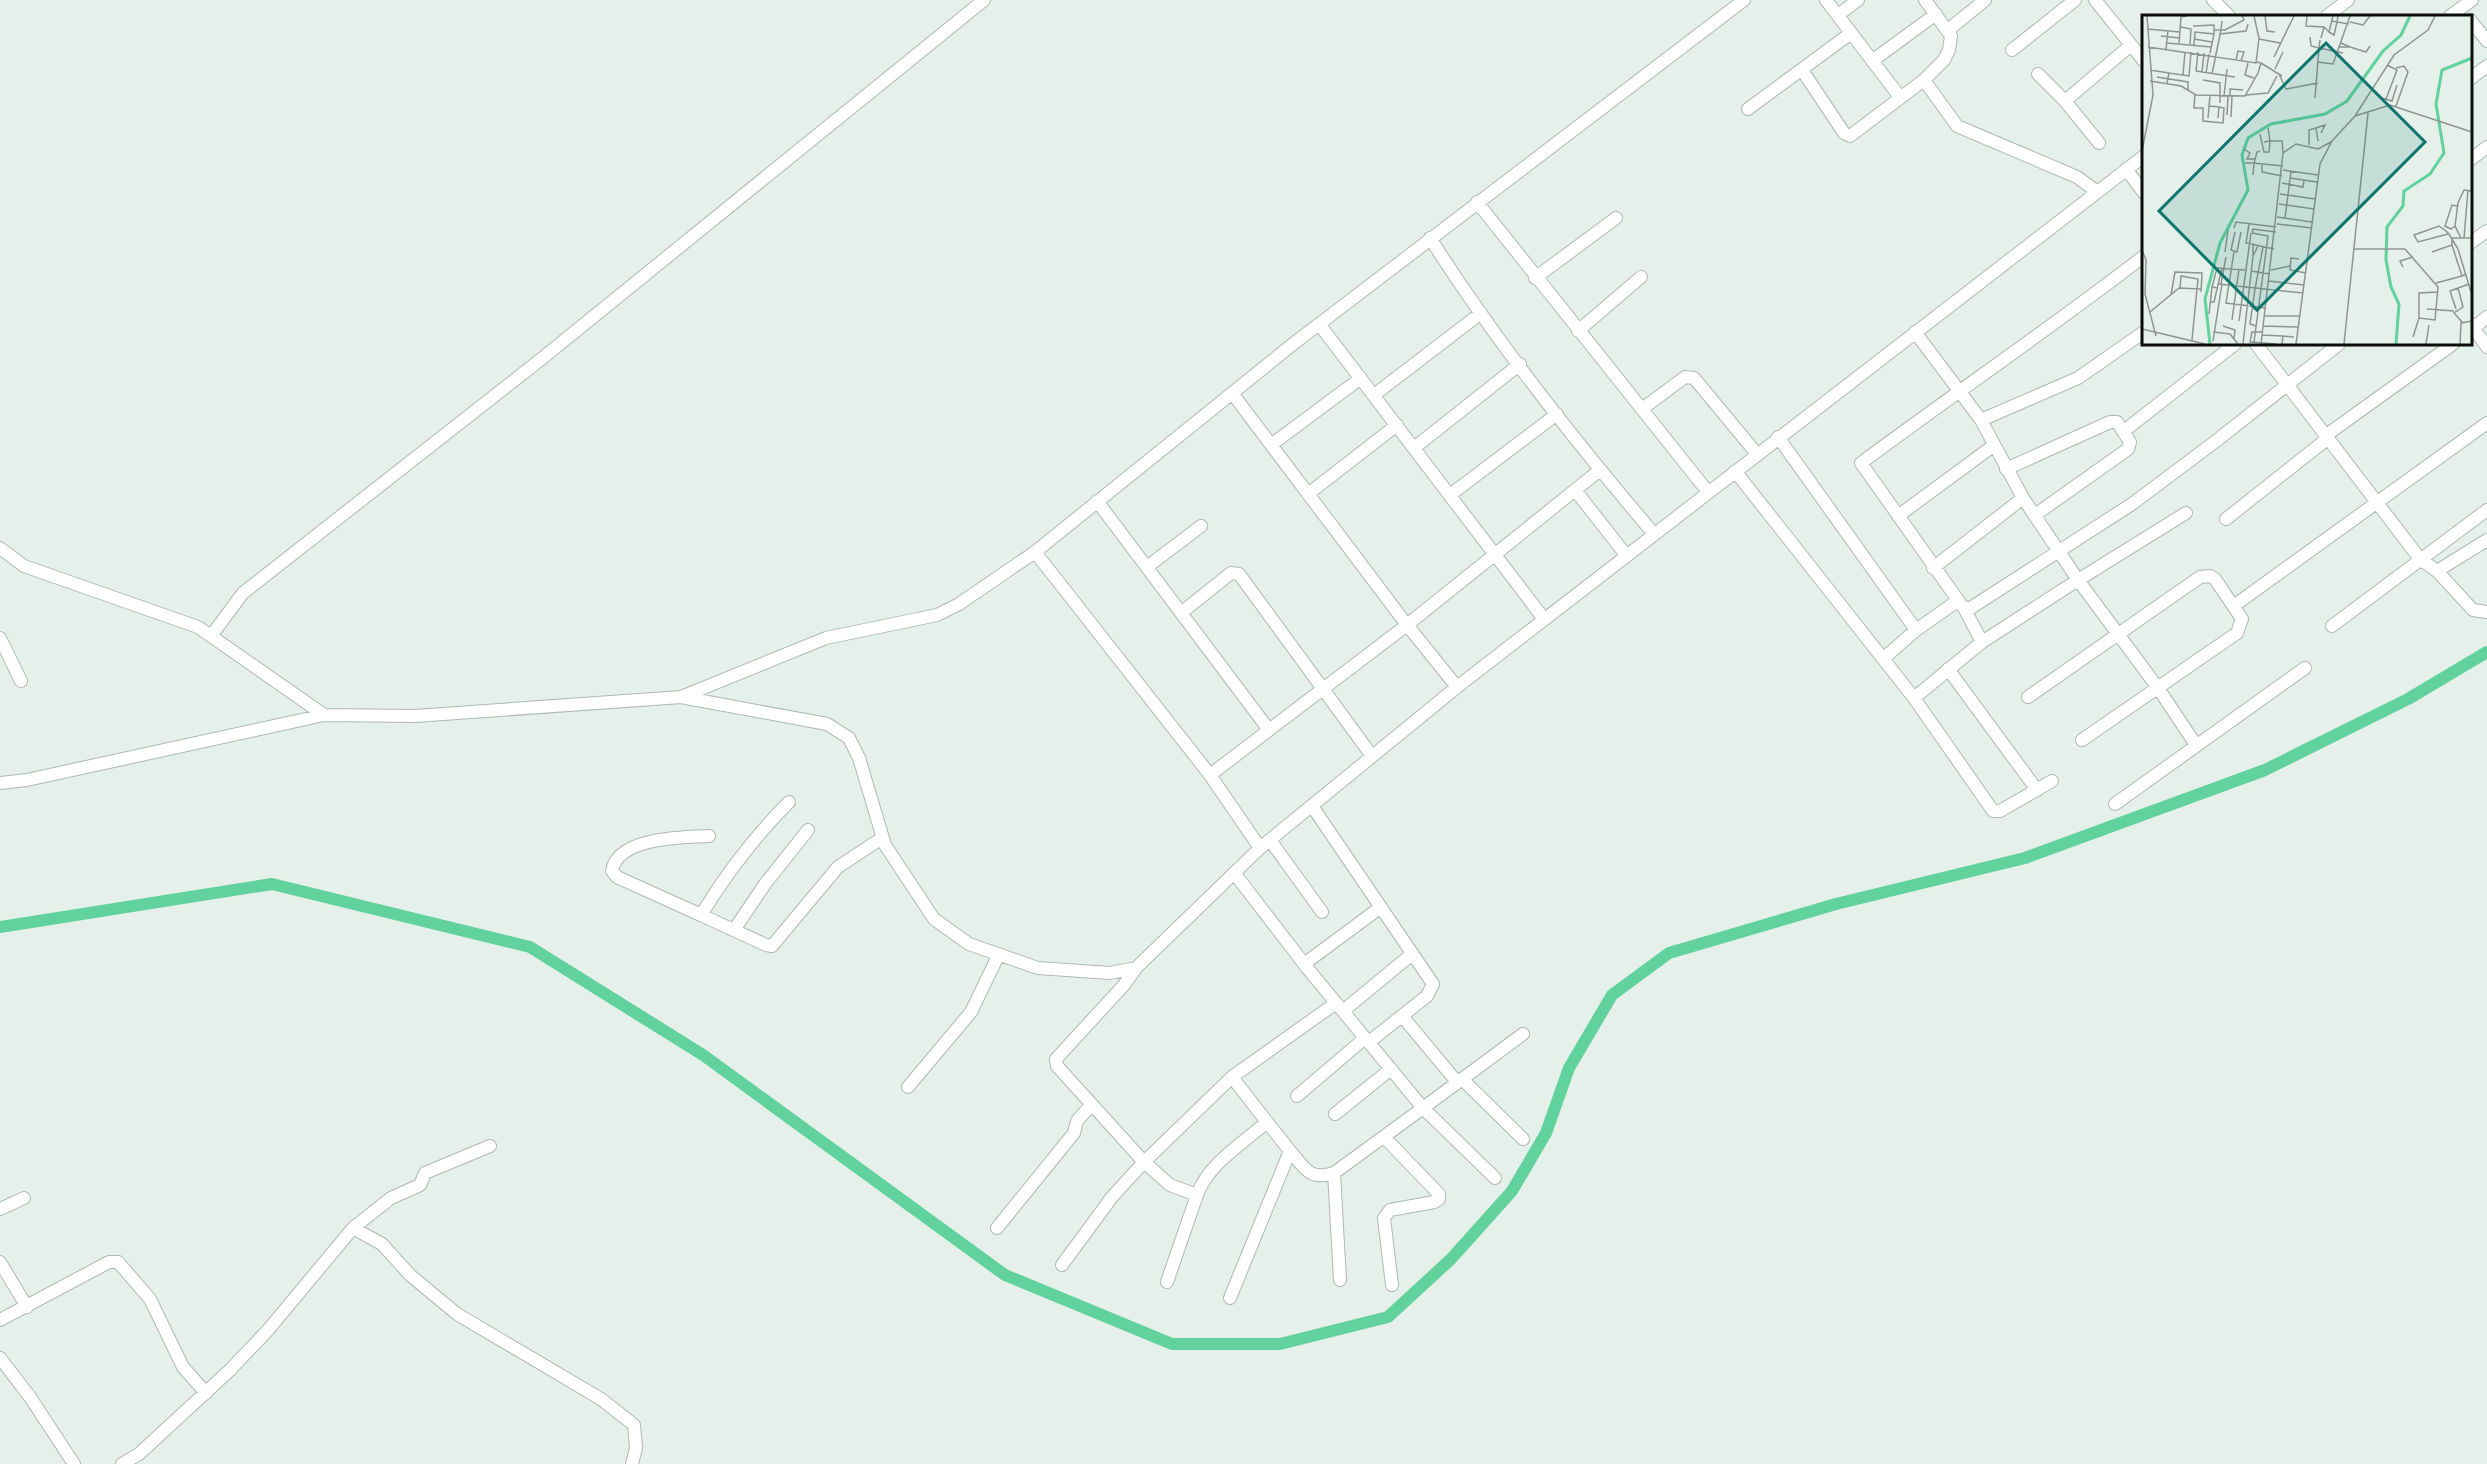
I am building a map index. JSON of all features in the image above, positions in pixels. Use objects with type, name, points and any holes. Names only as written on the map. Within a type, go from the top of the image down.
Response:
[{"type":"street","points":[[212,636],[243,592],[547,354],[984,0]]},
{"type":"street","points":[[681,697],[826,638],[937,615],[959,604],[1035,552],[1319,324],[1744,0]]},
{"type":"street","points":[[1826,0],[1900,97]]},
{"type":"street","points":[[1838,15],[1858,0]]},
{"type":"street","points":[[1802,70],[1847,135],[1854,134],[1924,80],[1947,56],[1952,41],[1948,30],[1925,0]]},
{"type":"street","points":[[1948,30],[1985,0]]},
{"type":"street","points":[[2012,50],[2075,0]]},
{"type":"street","points":[[2095,0],[2142,59]]},
{"type":"street","points":[[2213,0],[2228,15]]},
{"type":"street","points":[[2328,15],[2348,0]]},
{"type":"street","points":[[2464,11],[2472,0]]},
{"type":"street","points":[[1872,61],[1936,14]]},
{"type":"street","points":[[2472,21],[2487,41]]},
{"type":"street","points":[[1748,109],[1851,33]]},
{"type":"street","points":[[2065,101],[2131,45]]},
{"type":"street","points":[[2472,77],[2487,66]]},
{"type":"street","points":[[2038,74],[2065,101],[2099,143]]},
{"type":"street","points":[[1924,80],[1957,126],[2077,177],[2096,191]]},
{"type":"street","points":[[2472,158],[2487,147]]},
{"type":"street","points":[[1197,1195],[1170,1185],[1143,1162],[1057,1066],[1056,1059],[1124,985],[1136,968],[1265,844],[1457,687],[2142,157]]},
{"type":"street","points":[[2126,169],[2142,189]]},
{"type":"street","points":[[1477,202],[1535,278],[1708,492]]},
{"type":"street","points":[[1535,278],[1616,218]]},
{"type":"street","points":[[2472,242],[2487,231]]},
{"type":"street","points":[[1430,238],[1481,314],[1600,470],[1654,534]]},
{"type":"street","points":[[1982,642],[1963,607],[1861,463],[1959,390],[2059,322],[2142,258]]},
{"type":"street","points":[[1578,331],[1641,277]]},
{"type":"street","points":[[1374,395],[1481,314]]},
{"type":"street","points":[[2487,318],[2472,327],[2487,347]]},
{"type":"street","points":[[1319,324],[1544,619]]},
{"type":"street","points":[[1914,332],[1981,420],[2023,498],[2117,635],[2158,687],[2196,745]]},
{"type":"street","points":[[1981,420],[2078,378],[2142,334]]},
{"type":"street","points":[[2124,431],[2234,345]]},
{"type":"street","points":[[2257,345],[2374,502],[2420,559],[2437,571],[2473,610],[2487,612]]},
{"type":"street","points":[[1883,659],[1952,603],[1963,607],[2060,551],[2179,469],[2338,345]]},
{"type":"street","points":[[2226,519],[2326,437],[2451,345]]},
{"type":"street","points":[[1414,448],[1520,364]]},
{"type":"street","points":[[1642,409],[1685,377],[1694,378],[1757,454]]},
{"type":"street","points":[[1271,446],[1361,378]]},
{"type":"street","points":[[1232,393],[1407,625],[1457,687]]},
{"type":"street","points":[[1450,495],[1557,414]]},
{"type":"street","points":[[2006,469],[2110,422],[2117,422],[2124,431],[2130,441],[2128,449],[2035,515]]},
{"type":"street","points":[[2235,605],[2374,502],[2487,423]]},
{"type":"street","points":[[1308,494],[1397,425]]},
{"type":"street","points":[[1778,437],[1916,630]]},
{"type":"street","points":[[1898,516],[1993,446]]},
{"type":"street","points":[[1210,775],[1407,625],[1600,470]]},
{"type":"street","points":[[1735,471],[1914,698],[1993,811],[2000,811],[2052,781]]},
{"type":"street","points":[[1575,490],[1626,555]]},
{"type":"street","points":[[1934,568],[2023,498]]},
{"type":"street","points":[[1097,501],[1269,730]]},
{"type":"street","points":[[2332,626],[2487,510]]},
{"type":"street","points":[[1914,698],[1982,642],[2186,513]]},
{"type":"street","points":[[1147,567],[1201,526]]},
{"type":"street","points":[[2437,571],[2487,540]]},
{"type":"street","points":[[0,548],[24,566],[198,627],[324,715]]},
{"type":"street","points":[[1035,552],[1265,844],[1322,912]]},
{"type":"street","points":[[1181,613],[1231,573],[1239,574],[1372,756]]},
{"type":"street","points":[[2028,697],[2205,575],[2215,579],[2235,605],[2242,619],[2237,633],[2082,740]]},
{"type":"street","points":[[1,645],[21,681]]},
{"type":"street","points":[[2115,804],[2305,668]]},
{"type":"street","points":[[1948,669],[2037,790]]},
{"type":"street","points":[[0,783],[27,780],[324,715],[415,716],[681,697],[827,724],[849,738],[859,758],[882,838],[934,919],[969,944],[1038,968],[1110,973],[1136,968]]},
{"type":"street","points":[[701,915],[722,881],[767,824],[789,802]]},
{"type":"street","points":[[1297,1096],[1367,1040],[1402,1016],[1427,996],[1433,988],[1312,806]]},
{"type":"street","points":[[734,930],[765,884],[808,830]]},
{"type":"street","points":[[709,836],[643,843],[623,853],[613,865],[612,871],[617,877],[772,946],[838,867],[882,838]]},
{"type":"street","points":[[1235,874],[1304,964],[1423,1108],[1495,1178]]},
{"type":"street","points":[[1304,964],[1381,907]]},
{"type":"street","points":[[908,1087],[971,1012],[999,954]]},
{"type":"street","points":[[1062,1265],[1112,1197],[1143,1162],[1232,1077],[1340,1007],[1412,954]]},
{"type":"street","points":[[1402,1016],[1460,1080],[1523,1139]]},
{"type":"street","points":[[1232,1077],[1290,1151],[1310,1173],[1320,1177],[1334,1173],[1523,1034]]},
{"type":"street","points":[[1335,1114],[1391,1069]]},
{"type":"street","points":[[997,1228],[1074,1133],[1077,1121],[1092,1106]]},
{"type":"street","points":[[1167,1282],[1197,1195],[1209,1173],[1267,1122]]},
{"type":"street","points":[[1384,1137],[1439,1194],[1439,1199],[1434,1202],[1390,1210],[1384,1218],[1392,1285]]},
{"type":"street","points":[[122,1464],[139,1454],[206,1393],[268,1330],[353,1228],[391,1198],[420,1185],[425,1173],[490,1146]]},
{"type":"street","points":[[1230,1298],[1290,1151]]},
{"type":"street","points":[[1334,1173],[1340,1280]]},
{"type":"street","points":[[0,1209],[24,1198]]},
{"type":"street","points":[[353,1228],[382,1244],[410,1275],[457,1314],[601,1399],[634,1425],[636,1448],[632,1464]]},
{"type":"street","points":[[0,1262],[27,1307]]},
{"type":"street","points":[[0,1320],[109,1262],[118,1262],[150,1299],[183,1367],[206,1393]]},
{"type":"street","points":[[0,1359],[30,1397],[74,1464]]},
{"type":"waterway","points":[[0,927],[272,884],[530,947],[703,1055],[1005,1275],[1172,1344],[1280,1344],[1388,1317],[1451,1259],[1512,1191],[1546,1133],[1569,1068],[1612,995],[1669,953],[1836,904],[2025,858],[2265,770],[2408,699],[2487,652]]}]
